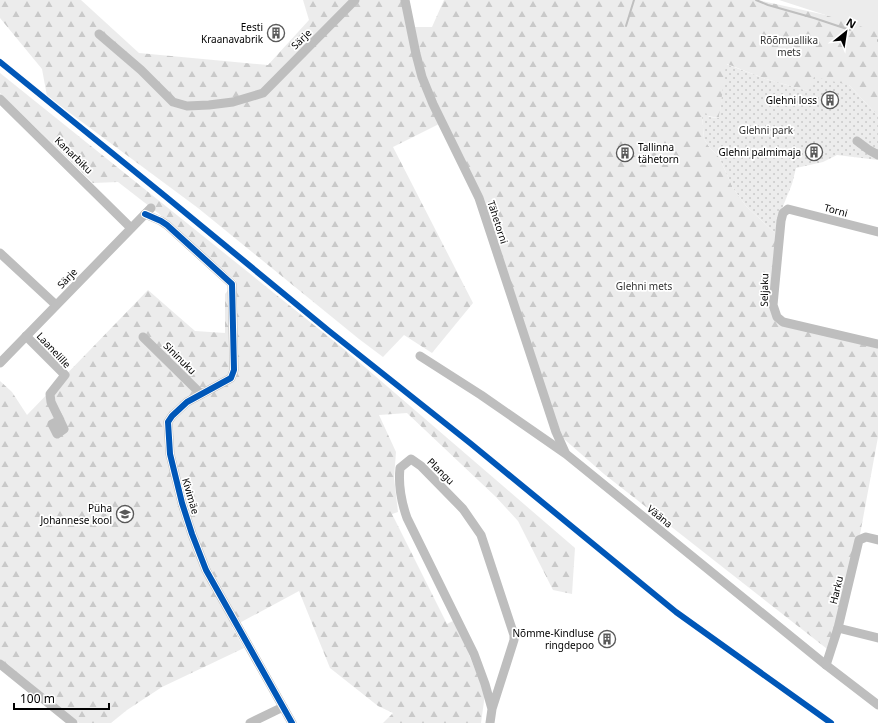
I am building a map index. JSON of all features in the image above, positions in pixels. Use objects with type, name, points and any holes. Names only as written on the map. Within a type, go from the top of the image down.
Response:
[{"type":"street","name":"Särje","points":[[100,34],[141,70],[173,102],[187,106],[209,106],[233,102],[263,92],[355,0]]},
{"type":"street","name":"Tähetorni","points":[[405,0],[422,76],[433,104],[479,198],[556,432],[566,454]]},
{"type":"street","name":"Kanarbiku","points":[[0,99],[131,228]]},
{"type":"street","points":[[857,141],[878,155]]},
{"type":"street","name":"Torni","points":[[788,209],[878,232]]},
{"type":"street","name":"Seljaku","points":[[788,209],[783,213],[779,236],[773,306],[777,317],[783,322],[878,344]]},
{"type":"street","name":"Särje","points":[[0,363],[148,211],[167,225],[232,284]]},
{"type":"street","points":[[0,253],[56,305]]},
{"type":"street","name":"Kivimäe","points":[[232,284],[234,370],[231,378],[187,402],[172,416],[168,422],[170,454],[182,503],[206,570],[292,723]]},
{"type":"street","name":"Laanelille","points":[[26,336],[65,375],[50,394],[51,402],[60,420]]},
{"type":"street","name":"Sininuku","points":[[143,336],[201,394]]},
{"type":"street","name":"Vääna","points":[[420,356],[481,394],[566,454],[826,665],[878,705]]},
{"type":"street","name":"Plangu","points":[[490,723],[492,709],[514,640],[514,635],[481,535],[463,509],[421,466],[411,459],[400,468],[399,478],[401,501],[474,654],[492,709]]},
{"type":"street","name":"Harku","points":[[826,665],[838,628],[859,540],[866,536],[878,540]]},
{"type":"street","points":[[838,628],[878,638]]},
{"type":"street","points":[[0,664],[73,723]]},
{"type":"street","points":[[250,723],[283,707]]},
{"type":"green space","name":"Glehni mets","points":[[0,0],[81,0],[139,53],[268,65],[309,20],[303,0],[405,0],[411,27],[432,27],[444,0],[758,0],[862,23],[878,25],[878,116],[849,85],[808,91],[766,79],[727,64],[719,118],[702,115],[704,139],[719,157],[733,188],[746,206],[776,234],[777,317],[878,344],[878,437],[859,540],[831,652],[604,474],[556,432],[479,198],[443,122],[393,147],[473,303],[432,353],[404,335],[383,357],[198,208],[47,96],[42,69],[0,18]]},
{"type":"green space","points":[[779,0],[878,0],[878,32]]},
{"type":"green space","name":"Glehni park","points":[[726,64],[766,79],[808,91],[814,77],[849,85],[878,116],[878,160],[837,155],[823,162],[796,168],[792,184],[779,216],[776,234],[746,206],[733,188],[719,157],[704,139],[702,115],[706,113],[709,117],[719,118]]},
{"type":"green space","points":[[0,73],[345,350],[575,548],[572,594],[553,590],[518,521],[496,497],[407,413],[379,415],[396,452],[394,478],[398,512],[392,514],[447,624],[455,620],[485,694],[481,723],[383,723],[393,713],[378,706],[330,668],[299,591],[232,627],[244,648],[162,687],[127,710],[111,723],[79,723],[0,660],[0,381],[12,392],[27,415],[148,290],[195,331],[225,333],[225,294],[236,281],[158,213],[118,182],[93,183],[0,93]]},
{"type":"waterway","points":[[626,26],[634,0]]},
{"type":"waterway","points":[[756,0],[850,30]]},
{"type":"cycle path","points":[[0,62],[676,612],[831,723]]},
{"type":"cycle path","points":[[145,214],[167,225],[232,284],[234,370],[231,378],[187,402],[172,416],[168,422],[170,454],[182,503],[206,570],[292,723]]},
{"type":"place","name":"Eesti Kraanavabrik","points":[[276,33]]},
{"type":"place","name":"Glehni loss","points":[[830,100]]},
{"type":"place","name":"Glehni palmimaja","points":[[814,152]]},
{"type":"place","name":"Tallinna tähetorn","points":[[625,153]]},
{"type":"place","name":"Püha Johannese kool","points":[[125,514]]},
{"type":"place","name":"Nõmme-Kindluse ringdepoo","points":[[607,639]]},
{"type":"park label","name":"Rõõmuallika mets","points":[[789,46]]}]
